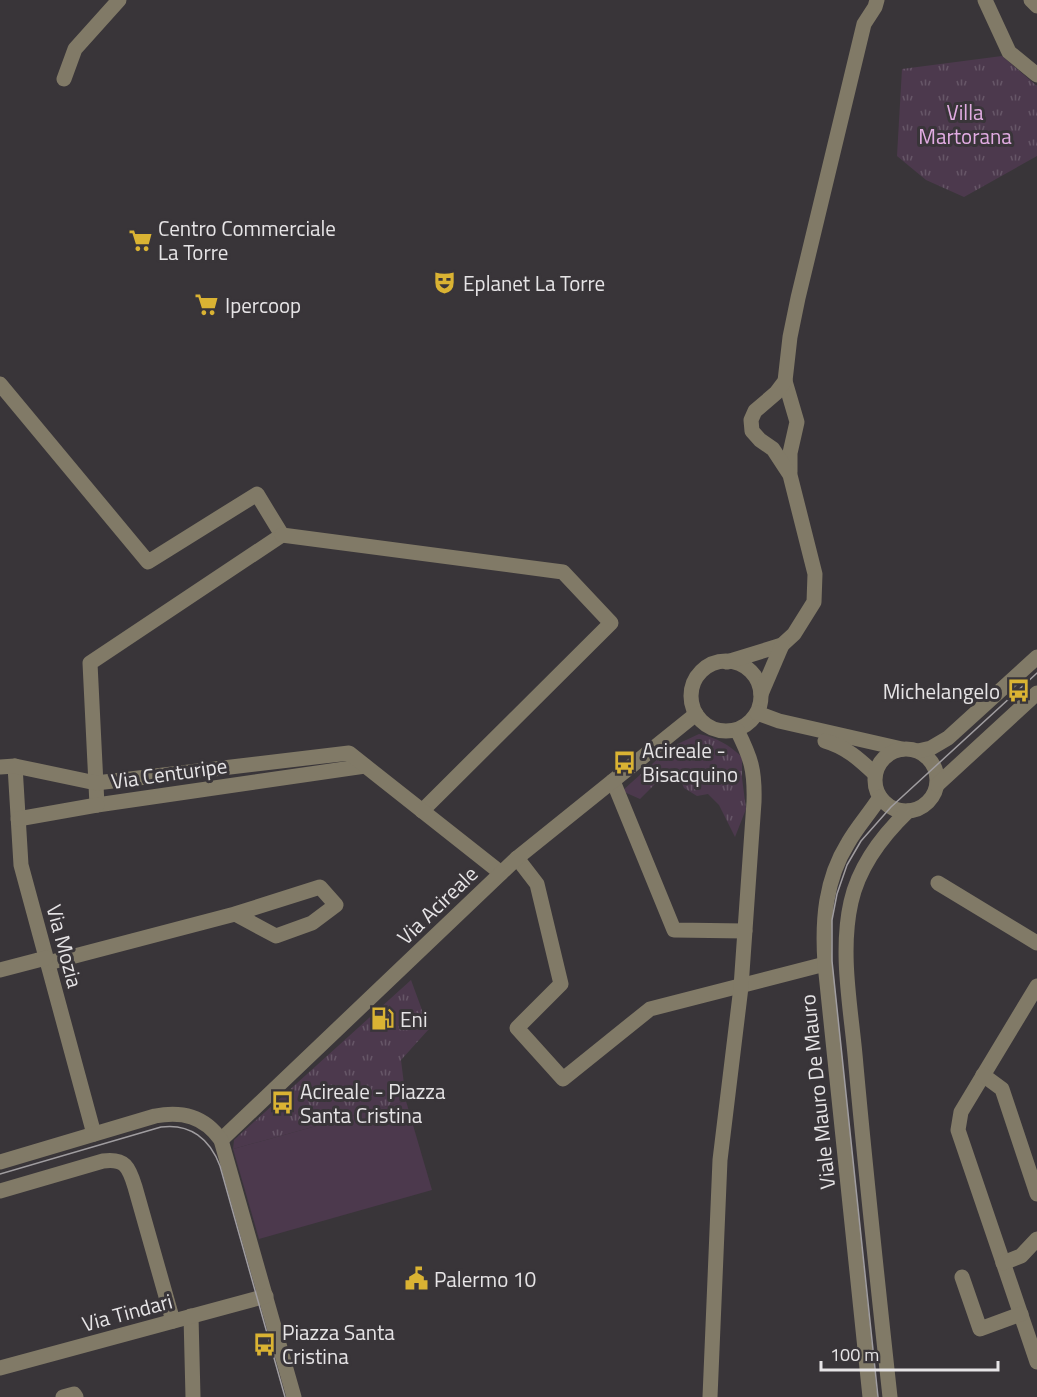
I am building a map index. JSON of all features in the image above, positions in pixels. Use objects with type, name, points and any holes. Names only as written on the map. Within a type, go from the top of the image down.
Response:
[{"type":"street","points":[[64,80],[75,49],[119,0]]},
{"type":"street","points":[[710,1397],[720,1160],[741,987],[755,778],[748,722],[782,645],[794,634],[814,602],[815,574],[790,475],[790,453],[797,422],[785,381],[794,317],[864,24],[876,4],[891,0]]},
{"type":"street","points":[[985,0],[1009,52],[1037,75]]},
{"type":"street","points":[[1031,0],[1037,6]]},
{"type":"street","points":[[785,381],[755,411],[751,420],[752,431],[773,449],[790,475]]},
{"type":"street","points":[[0,384],[148,562],[257,494],[282,535]]},
{"type":"street","points":[[763,404],[774,401],[785,404],[794,411]]},
{"type":"street","points":[[760,440],[772,444],[784,442],[794,433]]},
{"type":"street","points":[[422,811],[612,623],[563,572],[282,535],[90,663],[96,783],[349,753],[364,766],[501,873]]},
{"type":"street","points":[[782,645],[707,668],[699,675],[691,694],[692,705],[704,723],[714,729],[726,731],[748,722],[779,721],[918,751],[931,748],[948,738],[1037,657]]},
{"type":"street","points":[[727,662],[746,668],[759,684],[761,694]]},
{"type":"street","points":[[902,749],[884,757],[875,774],[875,786],[880,797],[891,807],[908,811],[926,803],[937,785],[1037,693]]},
{"type":"street","name":"Via Acireale","points":[[221,1140],[517,858],[696,714]]},
{"type":"street","points":[[748,722],[839,745],[875,774]]},
{"type":"street","points":[[918,751],[930,760],[934,767],[937,785]]},
{"type":"street","name":"Via Centuripe","points":[[7,767],[96,783],[97,805],[364,766]]},
{"type":"street","name":"Via Mozia","points":[[7,767],[18,819],[21,864],[94,1134]]},
{"type":"street","points":[[613,781],[674,930],[745,931]]},
{"type":"street","name":"Viale Mauro De Mauro","points":[[870,1397],[825,964],[825,906],[834,870],[847,843],[880,797]]},
{"type":"street","points":[[18,819],[97,805]]},
{"type":"street","name":"Viale Mauro De Mauro","points":[[890,1397],[859,1098],[847,938],[851,903],[862,870],[879,843],[908,811]]},
{"type":"street","points":[[517,858],[537,884],[561,984],[517,1028],[563,1079],[650,1010],[825,964]]},
{"type":"street","points":[[938,883],[1037,943]]},
{"type":"street","points":[[0,970],[47,961],[235,914],[320,887],[336,905],[312,923],[276,936],[235,914]]},
{"type":"street","points":[[1037,986],[961,1112],[958,1130],[1037,1362]]},
{"type":"street","points":[[983,1075],[1002,1089],[1037,1194]]},
{"type":"street","points":[[0,1162],[171,1113],[195,1117],[207,1124],[221,1140],[294,1397]]},
{"type":"street","points":[[0,1191],[103,1161],[116,1159],[125,1165],[135,1186],[173,1321]]},
{"type":"street","points":[[1003,1263],[1021,1256],[1037,1239]]},
{"type":"street","points":[[962,1277],[980,1329],[1021,1314]]},
{"type":"street","name":"Via Tindari","points":[[0,1368],[266,1296]]},
{"type":"street","points":[[191,1316],[194,1397]]},
{"type":"street","points":[[63,1397],[74,1394],[76,1397]]},
{"type":"green space","name":"Villa Martorana","points":[[1002,56],[1037,86],[1037,156],[964,197],[926,180],[897,156],[902,69]]},
{"type":"green space","points":[[699,734],[722,742],[742,757],[746,809],[735,837],[719,805],[708,794],[697,796],[684,788],[676,771],[655,784],[640,799],[622,791],[671,747]]},
{"type":"green space","points":[[411,980],[429,1029],[401,1060],[406,1101],[233,1149],[234,1140]]},
{"type":"green space","points":[[406,1101],[432,1190],[259,1239],[233,1149]]},
{"type":"tram line","points":[[878,1397],[832,961],[832,920],[837,894],[847,865],[861,841],[891,807],[1037,673]]},
{"type":"tram line","points":[[0,1174],[161,1127],[181,1128],[198,1135],[211,1148],[220,1166],[285,1397]]},
{"type":"place","name":"Centro Commerciale La Torre","points":[[140,240]]},
{"type":"place","name":"Eplanet La Torre","points":[[445,283]]},
{"type":"place","name":"Ipercoop","points":[[207,305]]},
{"type":"place","name":"Michelangelo","points":[[1018,691]]},
{"type":"place","name":"Acireale - Bisacquino","points":[[624,762]]},
{"type":"place","name":"Eni","points":[[382,1019]]},
{"type":"place","name":"Acireale - Piazza Santa Cristina","points":[[282,1103]]},
{"type":"place","name":"Palermo 10","points":[[416,1279]]},
{"type":"place","name":"Piazza Santa Cristina","points":[[264,1344]]}]
